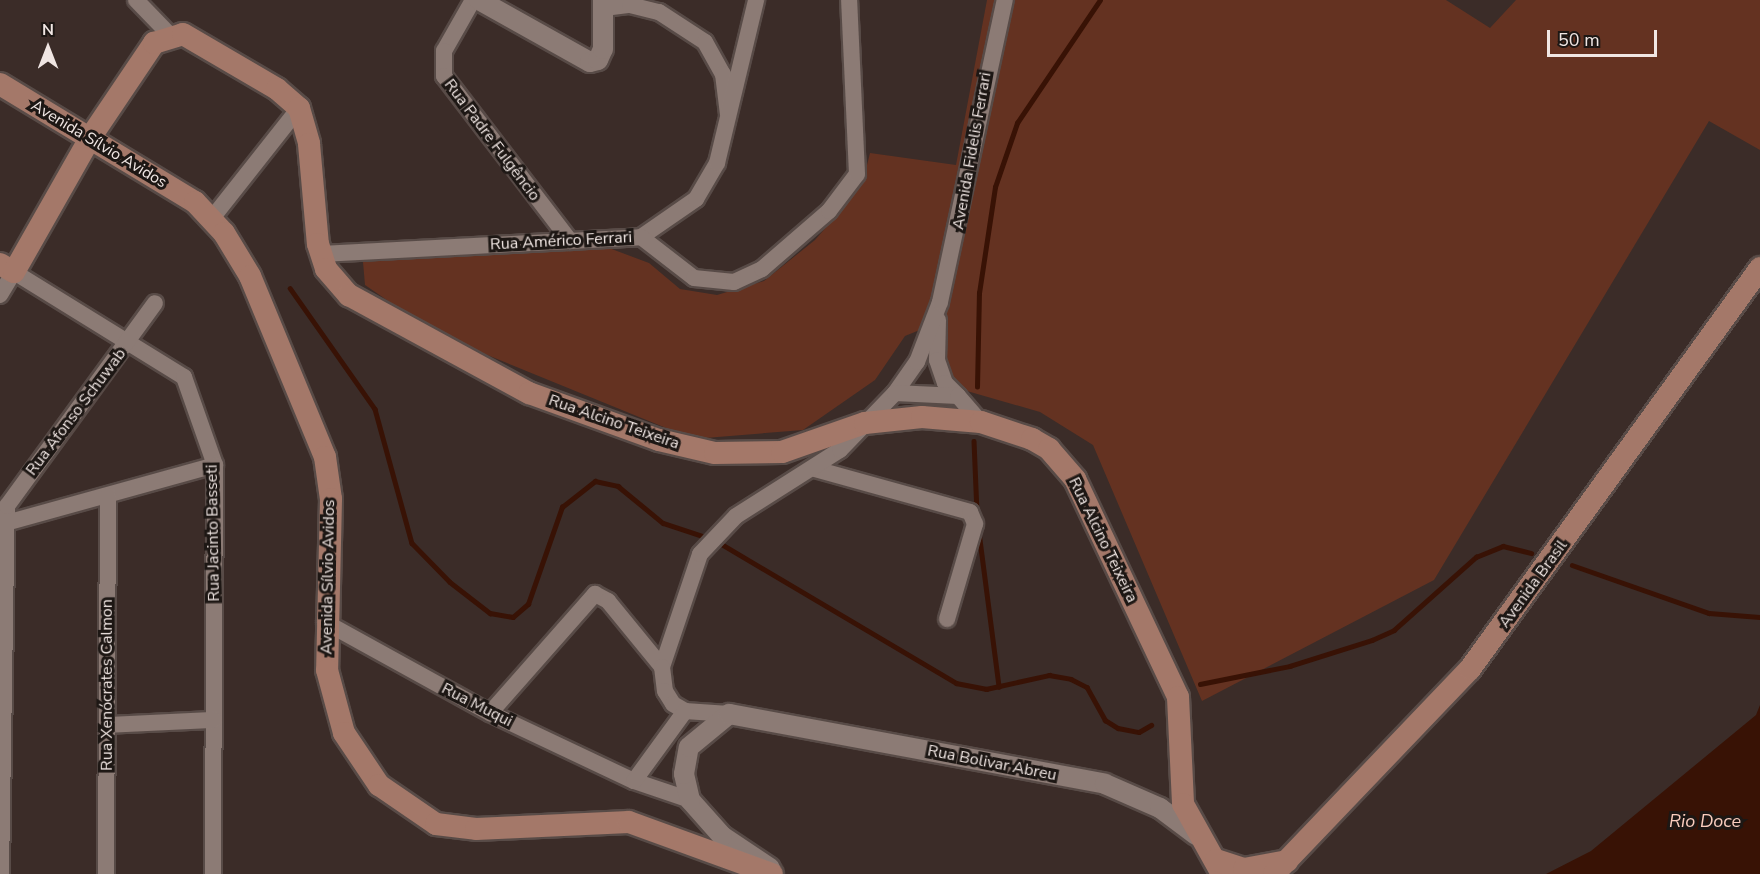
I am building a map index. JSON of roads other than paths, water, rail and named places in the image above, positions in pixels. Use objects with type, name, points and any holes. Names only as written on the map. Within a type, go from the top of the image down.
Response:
[{"type":"main road","points":[[7,268],[154,43],[169,34],[202,43],[299,108]]},
{"type":"main road","name":"Avenida Sílvio Avidos","points":[[0,84],[90,138],[213,218],[250,276],[318,429],[331,499],[325,622],[330,691],[344,733],[366,770],[417,816],[476,829],[629,822],[772,874]]},
{"type":"main road","name":"Rua Alcino Teixeira","points":[[299,108],[309,144],[321,254],[336,281],[366,308],[529,393],[659,440],[715,453],[782,452],[865,423],[922,417],[981,422],[1050,449],[1089,504],[1178,697],[1183,804],[1196,835]]},
{"type":"main road","name":"Avenida Brasil","points":[[1280,868],[1470,669],[1509,619],[1760,268]]},
{"type":"main road","name":"Rua Bolivar Abreu","points":[[1196,835],[1219,867]]},
{"type":"main road","points":[[1219,867],[1280,868]]},
{"type":"street","points":[[136,0],[169,34]]},
{"type":"street","name":"Rua Padre Fulgêncio","points":[[473,0],[444,51],[444,76],[570,242]]},
{"type":"street","points":[[479,0],[579,60],[598,60],[603,4],[630,2],[659,12],[705,42],[723,74],[729,124]]},
{"type":"street","points":[[641,237],[696,199],[717,163],[729,124],[756,0]]},
{"type":"street","name":"Rua Américo Ferrari","points":[[321,254],[641,237],[694,278],[734,282],[792,248],[829,211],[857,174],[849,0]]},
{"type":"street","name":"Avenida Fidelis Ferrari","points":[[662,667],[700,554],[736,516],[816,469],[895,393],[917,362],[940,302],[1005,0]]},
{"type":"street","points":[[213,218],[299,108]]},
{"type":"street","points":[[0,295],[7,268]]},
{"type":"street","name":"Rua Jacinto Basseti","points":[[7,268],[129,341],[184,377],[215,465],[216,871]]},
{"type":"street","name":"Avenida Fidelis Ferrari","points":[[940,302],[937,360],[945,383],[981,422]]},
{"type":"street","name":"Rua Afonso Schuwab","points":[[1,874],[2,699],[6,523],[9,501],[155,303]]},
{"type":"street","points":[[895,393],[958,396]]},
{"type":"street","points":[[6,523],[215,465]]},
{"type":"street","points":[[816,469],[970,512],[975,524],[947,619]]},
{"type":"street","name":"Rua Xenócrates Calmon","points":[[106,874],[108,496]]},
{"type":"street","points":[[490,713],[595,594],[608,601],[662,667],[665,690],[682,718],[689,747],[684,774],[690,800],[722,836],[779,874]]},
{"type":"street","name":"Rua Muqui","points":[[325,622],[490,713],[634,781],[690,800]]},
{"type":"street","points":[[634,781],[682,718],[729,714]]},
{"type":"street","points":[[689,747],[729,714]]},
{"type":"street","name":"Rua Bolivar Abreu","points":[[729,714],[1105,784],[1160,808],[1196,835]]},
{"type":"street","points":[[107,725],[214,720]]},
{"type":"water","name":"Rio Doce","points":[[1760,705],[1760,874],[1546,874],[1591,851],[1756,715]]},
{"type":"waterway","points":[[977,387],[979,293],[995,187],[1017,123],[1100,0]]},
{"type":"waterway","points":[[290,288],[375,409],[412,543],[450,582],[490,613],[513,617],[528,604],[562,507],[595,481],[618,486],[663,523],[701,535]]},
{"type":"waterway","points":[[974,441],[977,512]]},
{"type":"waterway","points":[[979,532],[999,687]]},
{"type":"waterway","points":[[723,545],[956,683],[986,689],[1049,675],[1071,679],[1087,687],[1105,720],[1118,728],[1139,732],[1151,725]]},
{"type":"waterway","points":[[1200,684],[1290,666],[1372,640],[1394,630],[1476,557],[1503,546],[1531,553]]},
{"type":"waterway","points":[[1572,565],[1709,613],[1760,617]]}]
